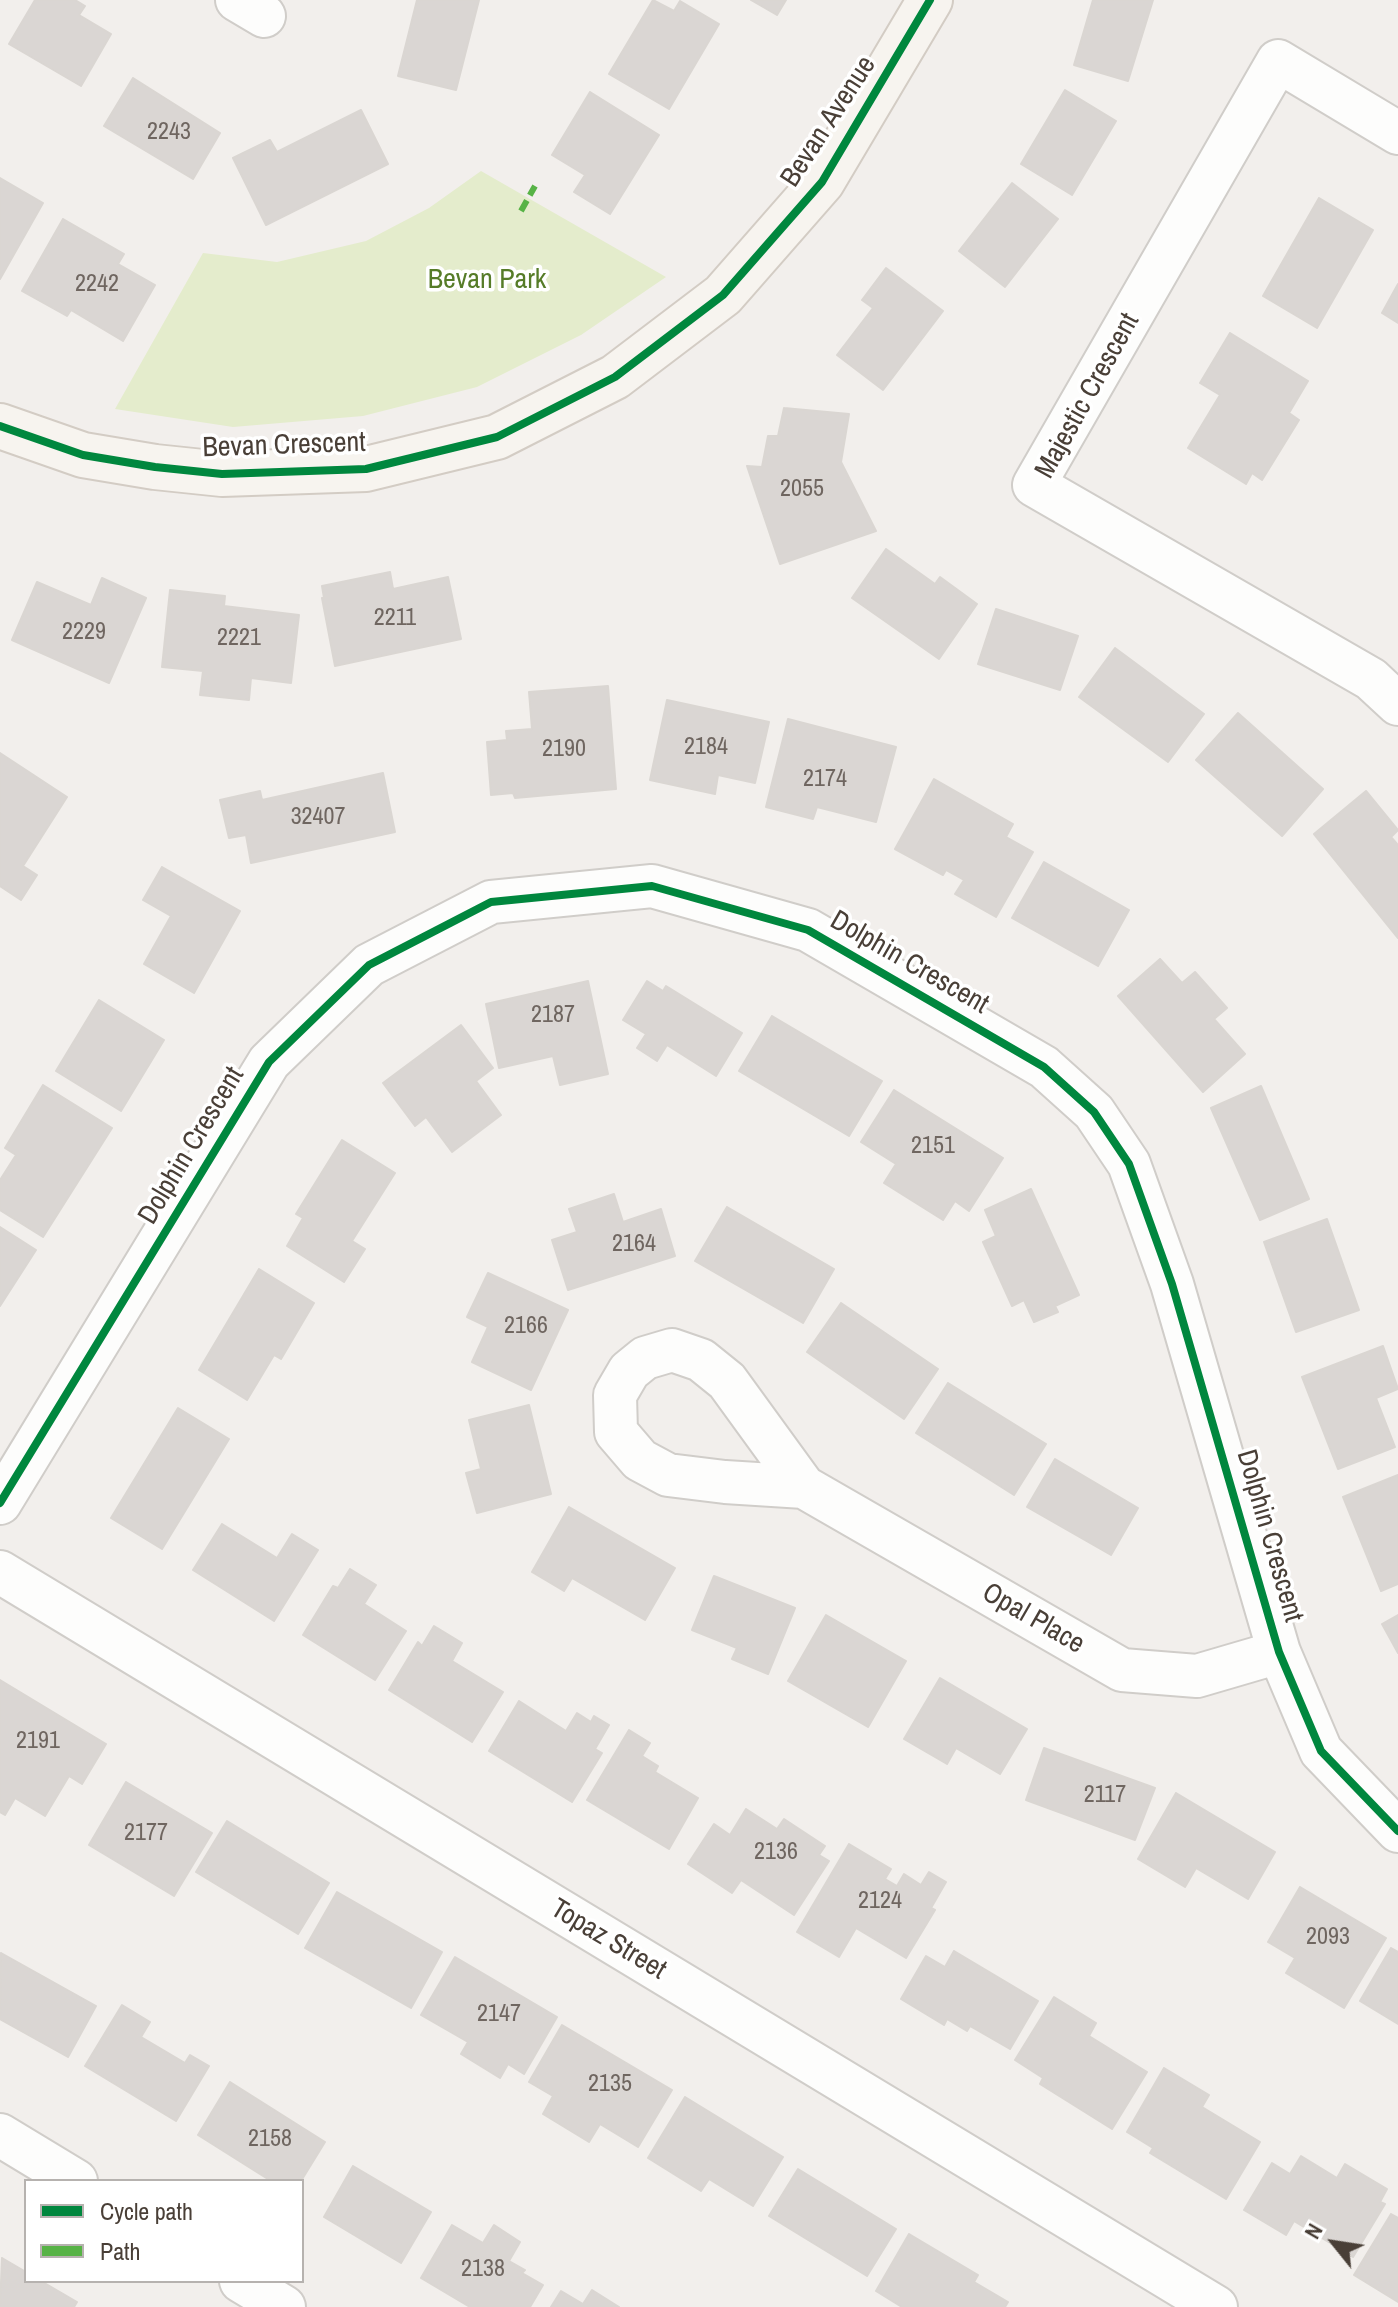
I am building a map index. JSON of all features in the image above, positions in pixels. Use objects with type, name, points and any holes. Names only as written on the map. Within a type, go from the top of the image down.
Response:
[{"type":"street","name":"Bevan Avenue","points":[[723,295],[822,182],[930,0]]},
{"type":"street","name":"Majestic Crescent","points":[[1398,133],[1278,61],[1034,485],[1371,679],[1398,704]]},
{"type":"street","name":"Bevan Crescent","points":[[0,426],[83,455],[155,467],[222,474],[366,469],[497,437],[615,377],[723,295]]},
{"type":"street","name":"Dolphin Crescent","points":[[0,1503],[269,1062],[369,965],[491,902],[652,886],[808,930],[1044,1067],[1094,1112],[1129,1164],[1172,1284],[1279,1652],[1321,1751],[1398,1831]]},
{"type":"street","name":"Opal Place","points":[[804,1487],[1122,1670],[1197,1676],[1279,1652]]},
{"type":"street","name":"Topaz Street","points":[[0,1572],[1216,2307]]},
{"type":"street","points":[[0,2135],[73,2179]]},
{"type":"street","points":[[244,2283],[284,2307]]},
{"type":"green space","name":"Bevan Park","points":[[481,171],[666,277],[581,335],[477,387],[363,416],[233,427],[115,409],[203,253],[277,262],[366,241],[429,208]]},
{"type":"building","points":[[35,0],[75,0],[85,6],[79,15],[111,34],[81,86],[9,44]]},
{"type":"building","points":[[417,0],[479,0],[456,90],[398,76]]},
{"type":"building","points":[[653,0],[674,11],[680,1],[719,24],[669,109],[609,74]]},
{"type":"building","points":[[751,0],[786,0],[777,15]]},
{"type":"building","points":[[1093,0],[1153,0],[1128,81],[1074,65]]},
{"type":"building","points":[[133,78],[220,133],[193,179],[104,126]]},
{"type":"building","points":[[1065,90],[1116,121],[1072,195],[1021,164]]},
{"type":"building","points":[[590,92],[659,135],[610,214],[574,192],[585,175],[552,155]]},
{"type":"building","points":[[361,110],[388,164],[266,225],[233,158],[270,140],[277,152]]},
{"type":"building","points":[[0,178],[43,203],[0,279]]},
{"type":"building","points":[[1012,183],[1058,219],[1005,287],[959,251]]},
{"type":"building","points":[[1319,198],[1373,230],[1317,328],[1263,296]]},
{"type":"building","points":[[63,219],[124,254],[118,264],[155,285],[123,341],[71,310],[67,316],[22,291]]},
{"type":"building","points":[[886,268],[943,311],[883,390],[837,355],[873,308],[862,300]]},
{"type":"building","points":[[1398,284],[1398,323],[1382,313]]},
{"type":"building","points":[[1230,333],[1308,381],[1289,413],[1299,420],[1262,480],[1252,473],[1246,484],[1188,448],[1220,395],[1200,383]]},
{"type":"building","points":[[784,408],[849,414],[841,462],[876,531],[780,564],[747,466],[762,467],[768,436],[778,436]]},
{"type":"building","points":[[886,549],[935,584],[940,577],[977,604],[939,659],[852,598]]},
{"type":"building","points":[[390,572],[393,589],[448,577],[461,639],[335,666],[322,586]]},
{"type":"building","points":[[102,578],[146,598],[109,683],[12,640],[37,582],[91,605]]},
{"type":"building","points":[[170,590],[225,596],[224,606],[299,615],[291,683],[251,678],[249,700],[200,695],[203,671],[162,667]]},
{"type":"building","points":[[996,609],[1078,636],[1060,690],[978,664]]},
{"type":"building","points":[[1115,648],[1204,714],[1168,762],[1079,697]]},
{"type":"building","points":[[608,686],[616,789],[515,798],[513,793],[491,795],[487,742],[507,740],[506,731],[532,729],[529,692]]},
{"type":"building","points":[[667,700],[769,722],[755,783],[718,775],[715,794],[650,780]]},
{"type":"building","points":[[1238,713],[1323,789],[1282,836],[1196,760]]},
{"type":"building","points":[[788,719],[896,747],[876,822],[817,807],[813,819],[766,807]]},
{"type":"building","points":[[0,753],[67,797],[23,866],[37,875],[21,900],[0,886]]},
{"type":"building","points":[[383,773],[395,832],[251,863],[246,835],[229,838],[220,800],[260,791],[262,800]]},
{"type":"building","points":[[934,779],[1013,824],[1006,837],[1033,852],[996,917],[955,894],[964,880],[946,870],[943,875],[895,849]]},
{"type":"building","points":[[1366,791],[1398,830],[1391,837],[1398,845],[1398,938],[1314,834]]},
{"type":"building","points":[[1044,862],[1129,910],[1098,966],[1012,918]]},
{"type":"building","points":[[162,867],[240,911],[194,993],[144,964],[171,916],[143,900]]},
{"type":"building","points":[[1160,959],[1182,983],[1195,972],[1227,1008],[1214,1019],[1245,1054],[1203,1092],[1118,996]]},
{"type":"building","points":[[588,981],[608,1074],[560,1085],[553,1056],[499,1068],[486,1004]]},
{"type":"building","points":[[647,981],[663,991],[666,986],[742,1033],[716,1076],[667,1045],[657,1061],[637,1048],[646,1034],[623,1020]]},
{"type":"building","points":[[99,1000],[164,1040],[121,1111],[56,1071]]},
{"type":"building","points":[[772,1016],[882,1081],[849,1136],[739,1071]]},
{"type":"building","points":[[461,1025],[493,1068],[476,1081],[501,1115],[452,1152],[426,1117],[415,1126],[383,1083]]},
{"type":"building","points":[[43,1085],[112,1128],[43,1237],[0,1210],[0,1180],[16,1155],[5,1148]]},
{"type":"building","points":[[1261,1086],[1309,1199],[1260,1220],[1211,1108]]},
{"type":"building","points":[[894,1090],[1003,1158],[969,1211],[955,1201],[943,1220],[884,1183],[896,1164],[861,1142]]},
{"type":"building","points":[[342,1140],[395,1173],[352,1241],[365,1249],[344,1282],[287,1246],[303,1218],[296,1214]]},
{"type":"building","points":[[1031,1189],[1079,1295],[1055,1306],[1058,1312],[1034,1322],[1024,1300],[1012,1306],[983,1242],[996,1236],[985,1210]]},
{"type":"building","points":[[614,1194],[623,1222],[661,1209],[675,1256],[568,1290],[552,1240],[577,1232],[569,1209]]},
{"type":"building","points":[[727,1207],[834,1269],[803,1323],[695,1261]]},
{"type":"building","points":[[1327,1219],[1359,1310],[1296,1332],[1264,1242]]},
{"type":"building","points":[[0,1227],[36,1250],[0,1306]]},
{"type":"building","points":[[259,1269],[314,1303],[281,1359],[274,1355],[247,1400],[199,1370]]},
{"type":"building","points":[[488,1273],[568,1310],[531,1390],[472,1362],[488,1327],[467,1317]]},
{"type":"building","points":[[841,1303],[938,1369],[904,1419],[807,1352]]},
{"type":"building","points":[[1383,1346],[1398,1389],[1376,1398],[1395,1447],[1338,1469],[1302,1377]]},
{"type":"building","points":[[948,1383],[1046,1444],[1014,1495],[916,1433]]},
{"type":"building","points":[[529,1405],[551,1494],[477,1513],[466,1473],[481,1469],[469,1420]]},
{"type":"building","points":[[178,1408],[229,1439],[162,1549],[111,1518]]},
{"type":"building","points":[[1055,1459],[1138,1508],[1111,1555],[1027,1507]]},
{"type":"building","points":[[1398,1475],[1398,1584],[1381,1591],[1343,1497]]},
{"type":"building","points":[[569,1507],[675,1568],[645,1620],[572,1578],[564,1591],[532,1572]]},
{"type":"building","points":[[222,1524],[277,1558],[292,1534],[318,1550],[274,1621],[193,1570]]},
{"type":"building","points":[[350,1569],[376,1585],[364,1604],[406,1631],[375,1680],[303,1635],[333,1586],[338,1588]]},
{"type":"building","points":[[714,1576],[795,1608],[768,1674],[732,1659],[737,1648],[692,1630]]},
{"type":"building","points":[[826,1615],[906,1661],[868,1727],[788,1681]]},
{"type":"building","points":[[1398,1615],[1398,1653],[1382,1624]]},
{"type":"building","points":[[434,1626],[462,1643],[452,1661],[503,1692],[472,1742],[389,1690],[418,1642],[422,1646]]},
{"type":"building","points":[[940,1678],[1027,1729],[1000,1774],[956,1748],[947,1764],[904,1739]]},
{"type":"building","points":[[0,1680],[106,1744],[82,1784],[69,1776],[45,1816],[15,1798],[5,1815],[0,1812]]},
{"type":"building","points":[[519,1701],[566,1731],[577,1713],[591,1722],[594,1716],[609,1725],[595,1749],[602,1753],[572,1802],[489,1751]]},
{"type":"building","points":[[629,1730],[650,1743],[642,1756],[658,1766],[655,1772],[698,1798],[669,1849],[587,1800]]},
{"type":"building","points":[[1044,1748],[1155,1788],[1135,1840],[1026,1800]]},
{"type":"building","points":[[126,1782],[212,1833],[174,1896],[89,1845]]},
{"type":"building","points":[[1176,1793],[1275,1852],[1248,1899],[1196,1868],[1185,1887],[1138,1859]]},
{"type":"building","points":[[746,1809],[777,1829],[784,1819],[825,1846],[819,1855],[829,1861],[794,1915],[741,1880],[732,1893],[688,1864],[714,1824],[730,1835]]},
{"type":"building","points":[[227,1821],[329,1883],[298,1934],[196,1872]]},
{"type":"building","points":[[849,1844],[891,1869],[885,1879],[897,1886],[904,1874],[921,1885],[929,1872],[946,1882],[931,1908],[935,1910],[906,1958],[856,1928],[839,1957],[797,1932]]},
{"type":"building","points":[[1300,1887],[1386,1938],[1344,2008],[1286,1973],[1295,1958],[1268,1942]]},
{"type":"building","points":[[337,1892],[442,1952],[411,2008],[305,1948]]},
{"type":"building","points":[[1391,1948],[1398,1952],[1398,2024],[1360,2001]]},
{"type":"building","points":[[954,1951],[1038,2001],[1010,2049],[970,2026],[967,2031],[947,2019],[944,2025],[901,1999],[926,1956],[945,1967]]},
{"type":"building","points":[[1,1953],[96,2006],[68,2057],[0,2019]]},
{"type":"building","points":[[455,1957],[557,2017],[524,2074],[508,2064],[500,2078],[461,2054],[468,2042],[421,2015]]},
{"type":"building","points":[[1054,1997],[1096,2023],[1089,2036],[1147,2072],[1112,2129],[1040,2084],[1043,2078],[1015,2060]]},
{"type":"building","points":[[122,2005],[150,2022],[141,2037],[185,2063],[190,2055],[209,2066],[176,2121],[85,2066]]},
{"type":"building","points":[[562,2025],[672,2090],[638,2147],[600,2124],[589,2142],[543,2114],[553,2096],[529,2082]]},
{"type":"building","points":[[1164,2068],[1209,2095],[1202,2107],[1260,2142],[1226,2199],[1150,2153],[1153,2148],[1127,2132]]},
{"type":"building","points":[[230,2082],[325,2142],[302,2179],[268,2179],[198,2135]]},
{"type":"building","points":[[685,2097],[783,2157],[753,2206],[709,2179],[701,2191],[648,2158]]},
{"type":"building","points":[[1301,2156],[1337,2178],[1345,2164],[1387,2189],[1380,2202],[1385,2204],[1353,2257],[1294,2221],[1286,2235],[1244,2210],[1272,2163],[1290,2174]]},
{"type":"building","points":[[353,2166],[431,2212],[401,2263],[324,2217]]},
{"type":"building","points":[[798,2169],[896,2229],[867,2276],[769,2216]]},
{"type":"building","points":[[1391,2214],[1398,2218],[1398,2302],[1354,2275]]},
{"type":"building","points":[[452,2225],[483,2243],[494,2225],[520,2242],[509,2261],[543,2285],[530,2307],[470,2307],[421,2278]]},
{"type":"building","points":[[909,2234],[978,2275],[974,2282],[1008,2302],[1005,2307],[902,2307],[876,2291]]},
{"type":"building","points":[[2,2258],[24,2271],[24,2283],[44,2283],[77,2302],[74,2307],[0,2307]]},
{"type":"building","points":[[592,2290],[619,2307],[551,2307],[561,2291],[583,2304]]},
{"type":"marked path","points":[[521,211],[535,186]]},
{"type":"cycle path","points":[[0,426],[83,455],[222,474],[366,469],[497,437],[615,377],[723,295],[822,182],[930,0]]},
{"type":"cycle path","points":[[0,1503],[269,1062],[369,965],[491,902],[652,886],[808,930],[1044,1067],[1094,1112],[1129,1164],[1172,1284],[1279,1652],[1321,1751],[1398,1831]]}]
